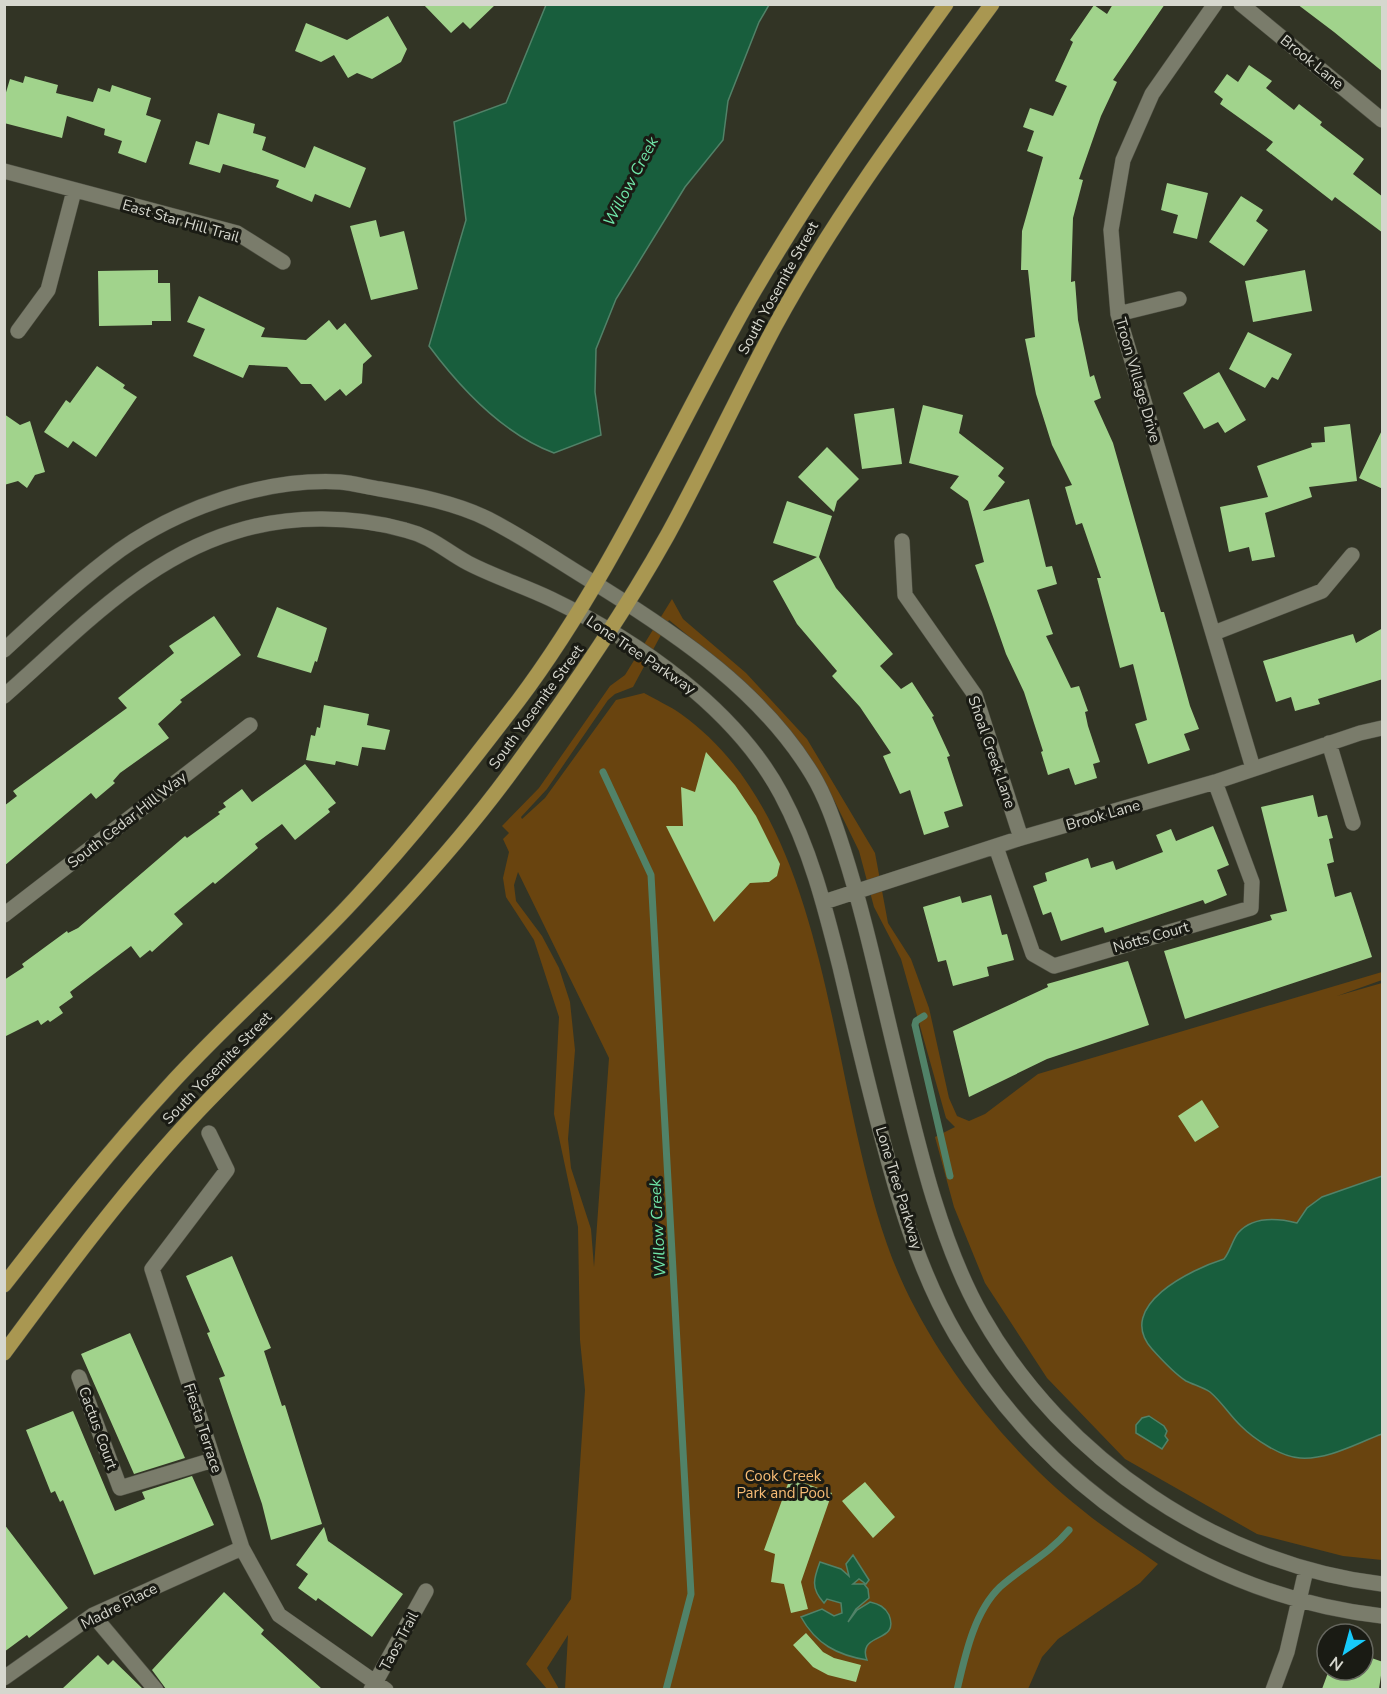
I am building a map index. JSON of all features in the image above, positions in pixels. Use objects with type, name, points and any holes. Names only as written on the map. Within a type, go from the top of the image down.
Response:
[{"type":"main road","name":"South Yosemite Street","points":[[4,1285],[84,1182],[170,1085],[354,900],[407,840],[519,699],[596,584],[744,310],[801,213],[946,4]]},
{"type":"main road","name":"South Yosemite Street","points":[[4,1353],[77,1254],[148,1167],[198,1112],[382,927],[506,779],[627,604],[723,430],[775,326],[838,219],[992,4]]},
{"type":"street","name":"Troon Village Drive","points":[[1215,4],[1152,94],[1123,160],[1111,230],[1118,314],[1253,768]]},
{"type":"street","name":"Brook Lane","points":[[1241,4],[1383,120]]},
{"type":"street","name":"East Star Hill Trail","points":[[4,171],[237,233],[283,262]]},
{"type":"street","points":[[18,331],[48,290],[74,191]]},
{"type":"street","points":[[1118,314],[1179,299]]},
{"type":"street","name":"Lone Tree Parkway","points":[[4,650],[67,592],[122,549],[162,525],[209,504],[276,486],[340,482],[411,494],[485,517],[627,604],[705,657],[746,693],[784,734],[814,777],[835,825],[856,890],[896,1056],[937,1206],[976,1304],[1019,1371],[1064,1423],[1109,1465],[1191,1520],[1246,1548],[1306,1570],[1383,1584]]},
{"type":"street","name":"Lone Tree Parkway","points":[[4,696],[140,577],[188,550],[237,531],[289,522],[355,519],[405,529],[437,541],[464,561],[578,613],[685,682],[723,716],[758,756],[781,794],[802,838],[824,902],[881,1134],[903,1213],[927,1275],[955,1332],[997,1396],[1040,1445],[1089,1490],[1138,1526],[1208,1566],[1249,1584],[1299,1600],[1351,1613],[1383,1616]]},
{"type":"street","name":"Shoal Creek Lane","points":[[902,541],[905,596],[975,695],[1021,838]]},
{"type":"street","points":[[1214,633],[1322,591],[1352,555]]},
{"type":"street","name":"South Cedar Hill Way","points":[[4,915],[250,725]]},
{"type":"street","name":"Brook Lane","points":[[824,902],[1021,838],[1215,782],[1329,743],[1383,729]]},
{"type":"street","points":[[1329,743],[1353,823]]},
{"type":"street","name":"Notts Court","points":[[996,848],[1033,954],[1054,966],[1251,908],[1252,882],[1215,782]]},
{"type":"street","name":"Fiesta Terrace","points":[[209,1133],[227,1170],[152,1269],[242,1548],[279,1615],[378,1687]]},
{"type":"street","name":"Cactus Court","points":[[79,1377],[120,1488],[213,1460]]},
{"type":"street","name":"Madre Place","points":[[4,1678],[93,1615],[242,1548]]},
{"type":"street","points":[[1273,1689],[1287,1652],[1306,1570]]},
{"type":"street","name":"Taos Trail","points":[[378,1687],[426,1591]]},
{"type":"street","points":[[93,1615],[156,1689]]},
{"type":"green space","name":"Cook Creek Park and Pool","points":[[672,599],[683,619],[746,673],[807,739],[875,853],[888,923],[911,959],[929,1008],[949,1098],[957,1116],[969,1121],[985,1114],[1038,1074],[1382,972],[1382,980],[1337,996],[1382,983],[1382,1560],[1343,1556],[1257,1534],[1125,1459],[1047,1378],[985,1283],[954,1207],[935,1137],[955,1127],[946,1118],[901,959],[874,907],[859,851],[834,800],[796,738],[742,680],[669,620],[633,687],[615,694],[608,700],[547,789],[521,817],[522,819],[545,798],[616,700],[644,693],[668,706],[681,714],[734,765],[774,829],[803,902],[824,981],[859,1143],[879,1219],[905,1288],[921,1319],[959,1379],[1004,1436],[1029,1462],[1090,1516],[1158,1564],[1140,1583],[1058,1639],[1042,1657],[1028,1689],[565,1689],[568,1635],[547,1668],[559,1689],[547,1689],[526,1664],[571,1599],[585,1390],[580,1340],[578,1227],[554,1114],[559,1017],[534,940],[506,897],[503,878],[509,852],[503,839],[509,833],[502,826],[539,788],[610,686],[625,675]],"holes":[[[518,872],[609,1058],[594,1267],[591,1229],[571,1168],[568,1139],[575,1050],[570,1002],[559,968],[542,936],[516,901],[514,885]]]},
{"type":"water","points":[[546,5],[769,5],[759,22],[728,101],[723,140],[685,187],[616,299],[596,349],[595,392],[601,435],[554,453],[535,445],[500,422],[469,394],[429,346],[466,220],[454,122],[506,103]]},
{"type":"water","points":[[1382,1176],[1382,1434],[1321,1456],[1293,1457],[1268,1446],[1253,1436],[1210,1392],[1186,1381],[1168,1366],[1152,1349],[1143,1333],[1143,1318],[1150,1304],[1177,1281],[1194,1271],[1224,1259],[1236,1236],[1244,1227],[1266,1220],[1297,1223],[1307,1208],[1322,1197]]},
{"type":"water","points":[[1149,1416],[1164,1426],[1167,1431],[1165,1436],[1168,1440],[1162,1449],[1136,1433],[1136,1425],[1142,1418]]},
{"type":"water","points":[[853,1555],[869,1580],[866,1584],[859,1579],[853,1584],[864,1584],[868,1589],[869,1598],[856,1609],[848,1622],[857,1610],[870,1602],[884,1608],[891,1622],[888,1632],[867,1646],[865,1653],[867,1660],[846,1655],[828,1647],[813,1634],[801,1617],[822,1609],[834,1616],[842,1613],[841,1603],[827,1599],[824,1603],[814,1583],[820,1562],[841,1569],[849,1576],[846,1564]]},
{"type":"building","points":[[423,4],[496,4],[470,29],[463,22],[451,33]]},
{"type":"building","points":[[1113,4],[1165,4],[1113,80],[1117,82],[1101,116],[1079,179],[1083,180],[1073,218],[1071,282],[1075,281],[1078,320],[1090,377],[1094,375],[1101,398],[1094,401],[1113,443],[1161,612],[1164,612],[1190,706],[1199,729],[1184,734],[1190,750],[1148,764],[1135,724],[1147,720],[1133,664],[1120,668],[1097,578],[1101,578],[1082,523],[1076,525],[1065,487],[1072,485],[1052,445],[1036,394],[1025,339],[1035,337],[1028,270],[1021,270],[1022,231],[1043,157],[1027,151],[1034,131],[1023,127],[1030,108],[1053,116],[1067,86],[1055,81],[1073,42],[1070,40],[1094,5],[1107,14]]},
{"type":"building","points":[[1297,4],[1383,4],[1383,72],[1334,32]]},
{"type":"building","points":[[388,16],[407,49],[401,62],[372,79],[357,73],[348,78],[334,55],[321,62],[295,51],[306,23],[347,40]]},
{"type":"building","points":[[1249,65],[1272,81],[1266,88],[1294,110],[1299,104],[1322,122],[1320,125],[1364,159],[1353,174],[1383,197],[1383,233],[1335,197],[1332,201],[1266,150],[1273,142],[1220,104],[1223,99],[1214,92],[1227,74],[1238,82]]},
{"type":"building","points":[[25,76],[58,85],[56,93],[93,102],[98,88],[110,92],[112,85],[151,98],[146,115],[161,120],[146,163],[118,153],[122,141],[104,135],[105,129],[67,116],[62,138],[4,123],[4,99],[10,79],[23,83]]},
{"type":"building","points":[[218,113],[255,124],[253,133],[266,137],[262,150],[305,168],[314,146],[366,168],[350,208],[315,194],[312,202],[276,187],[279,180],[223,164],[220,173],[189,164],[196,141],[209,145]]},
{"type":"building","points":[[1167,183],[1208,193],[1197,239],[1173,233],[1178,215],[1161,210]]},
{"type":"building","points":[[1241,196],[1263,210],[1256,221],[1268,230],[1244,266],[1209,242]]},
{"type":"building","points":[[376,220],[380,237],[404,231],[418,289],[371,300],[350,226]]},
{"type":"building","points":[[158,270],[158,283],[170,283],[171,321],[152,321],[152,325],[99,326],[98,271]]},
{"type":"building","points":[[1305,270],[1312,311],[1253,322],[1245,281]]},
{"type":"building","points":[[199,296],[265,328],[261,337],[306,340],[329,320],[337,330],[345,323],[372,356],[363,364],[362,383],[346,396],[340,389],[325,401],[311,384],[301,384],[287,367],[249,365],[243,378],[193,356],[205,329],[187,322]]},
{"type":"building","points":[[1248,332],[1292,354],[1278,380],[1272,377],[1265,388],[1229,369]]},
{"type":"building","points":[[97,366],[125,385],[123,388],[137,397],[96,457],[73,441],[68,448],[44,432],[66,400],[70,403]]},
{"type":"building","points":[[1219,372],[1246,420],[1225,433],[1218,422],[1204,429],[1183,393]]},
{"type":"building","points":[[923,405],[963,415],[959,433],[1004,468],[998,476],[1005,482],[983,511],[1029,499],[1046,567],[1052,566],[1057,584],[1037,590],[1053,634],[1046,636],[1071,688],[1079,686],[1088,711],[1085,712],[1088,726],[1100,762],[1093,764],[1097,778],[1075,785],[1069,768],[1048,775],[1041,752],[1043,751],[1024,692],[1006,654],[975,565],[984,562],[968,501],[950,488],[959,476],[909,463]]},
{"type":"building","points":[[894,408],[902,464],[862,469],[854,414]]},
{"type":"building","points":[[4,414],[20,425],[30,421],[45,472],[35,475],[27,488],[18,481],[4,485]]},
{"type":"building","points":[[1350,424],[1357,481],[1309,487],[1312,497],[1265,513],[1275,557],[1252,561],[1249,547],[1229,552],[1220,507],[1268,497],[1257,466],[1312,447],[1311,443],[1325,442],[1324,427]]},
{"type":"building","points":[[1383,428],[1383,489],[1359,478]]},
{"type":"building","points":[[827,447],[859,479],[837,501],[834,512],[798,477]]},
{"type":"building","points":[[787,501],[832,516],[819,557],[836,588],[893,654],[880,666],[901,689],[912,682],[934,716],[932,717],[950,756],[947,757],[963,806],[944,812],[949,827],[924,835],[910,790],[900,794],[883,756],[891,753],[860,707],[832,676],[837,671],[797,624],[773,581],[817,557],[773,543]]},
{"type":"building","points":[[277,607],[327,628],[317,662],[315,661],[311,673],[257,657]]},
{"type":"building","points":[[214,616],[241,655],[180,700],[182,702],[158,724],[169,738],[120,773],[113,781],[115,783],[96,799],[91,793],[4,866],[4,806],[17,796],[13,791],[127,708],[118,698],[174,653],[169,646]]},
{"type":"building","points":[[1383,628],[1383,679],[1318,699],[1320,704],[1295,711],[1291,697],[1276,702],[1263,661],[1353,634],[1356,643]]},
{"type":"building","points":[[324,705],[369,714],[367,725],[390,730],[385,750],[362,747],[358,766],[336,761],[335,765],[306,760],[311,735],[315,736],[317,727],[320,728]]},
{"type":"building","points":[[706,752],[735,785],[756,816],[780,864],[777,876],[769,882],[750,883],[714,922],[666,826],[683,826],[681,787],[695,792]]},
{"type":"building","points":[[305,764],[336,803],[328,809],[330,812],[295,840],[282,824],[255,844],[258,848],[215,884],[213,882],[174,914],[183,924],[152,952],[150,950],[140,958],[131,946],[70,992],[73,997],[59,1007],[63,1013],[50,1022],[48,1020],[41,1025],[38,1020],[4,1037],[4,980],[24,967],[22,964],[67,931],[68,933],[78,928],[185,836],[187,838],[220,814],[218,812],[226,807],[223,803],[242,789],[252,802]]},
{"type":"building","points":[[1313,795],[1318,817],[1327,815],[1333,838],[1329,839],[1334,862],[1327,864],[1335,897],[1351,892],[1372,957],[1185,1019],[1164,951],[1272,920],[1270,915],[1287,911],[1261,807]]},
{"type":"building","points":[[1213,826],[1229,865],[1217,870],[1227,895],[1205,904],[1203,900],[1105,933],[1103,927],[1061,941],[1051,912],[1043,915],[1033,886],[1047,881],[1045,873],[1088,858],[1091,868],[1113,861],[1116,870],[1163,852],[1156,835],[1171,829],[1176,841]]},
{"type":"building","points":[[991,895],[1002,935],[1007,934],[1014,960],[987,967],[989,976],[953,986],[946,960],[938,962],[923,907],[960,896],[962,903]]},
{"type":"building","points":[[1128,961],[1149,1025],[1047,1059],[969,1097],[953,1031],[1048,987],[1047,984]]},
{"type":"building","points":[[1202,1100],[1219,1127],[1195,1142],[1178,1116]]},
{"type":"building","points":[[232,1256],[271,1348],[264,1351],[282,1406],[285,1405],[322,1524],[271,1540],[262,1504],[219,1378],[225,1376],[207,1333],[210,1332],[186,1276]]},
{"type":"building","points":[[130,1333],[185,1458],[134,1474],[81,1354]]},
{"type":"building","points":[[73,1411],[115,1511],[145,1499],[142,1492],[192,1476],[214,1525],[94,1575],[63,1500],[60,1502],[55,1491],[51,1493],[26,1430]]},
{"type":"building","points":[[790,1478],[832,1493],[801,1582],[808,1609],[791,1613],[784,1584],[771,1582],[775,1554],[764,1550]]},
{"type":"building","points":[[865,1482],[895,1517],[873,1538],[842,1501]]},
{"type":"building","points":[[4,1524],[68,1608],[29,1638],[27,1635],[4,1652]]},
{"type":"building","points":[[324,1527],[328,1541],[403,1594],[372,1637],[318,1598],[316,1601],[298,1588],[308,1574],[296,1565]]},
{"type":"building","points":[[224,1592],[264,1630],[261,1634],[322,1689],[166,1689],[152,1670]]},
{"type":"building","points":[[806,1633],[823,1652],[834,1658],[861,1665],[856,1682],[828,1675],[813,1667],[793,1645]]},
{"type":"building","points":[[98,1655],[108,1665],[113,1660],[143,1689],[62,1689]]},
{"type":"building","points":[[1375,1659],[1383,1662],[1379,1689],[1322,1689],[1325,1682],[1375,1682]]},
{"type":"waterway","name":"Willow Creek","points":[[603,772],[651,875],[691,1594],[666,1690]]},
{"type":"waterway","points":[[924,1016],[916,1021],[915,1025],[950,1176]]},
{"type":"waterway","points":[[957,1690],[972,1635],[991,1597],[1008,1580],[1053,1546],[1069,1530]]}]
